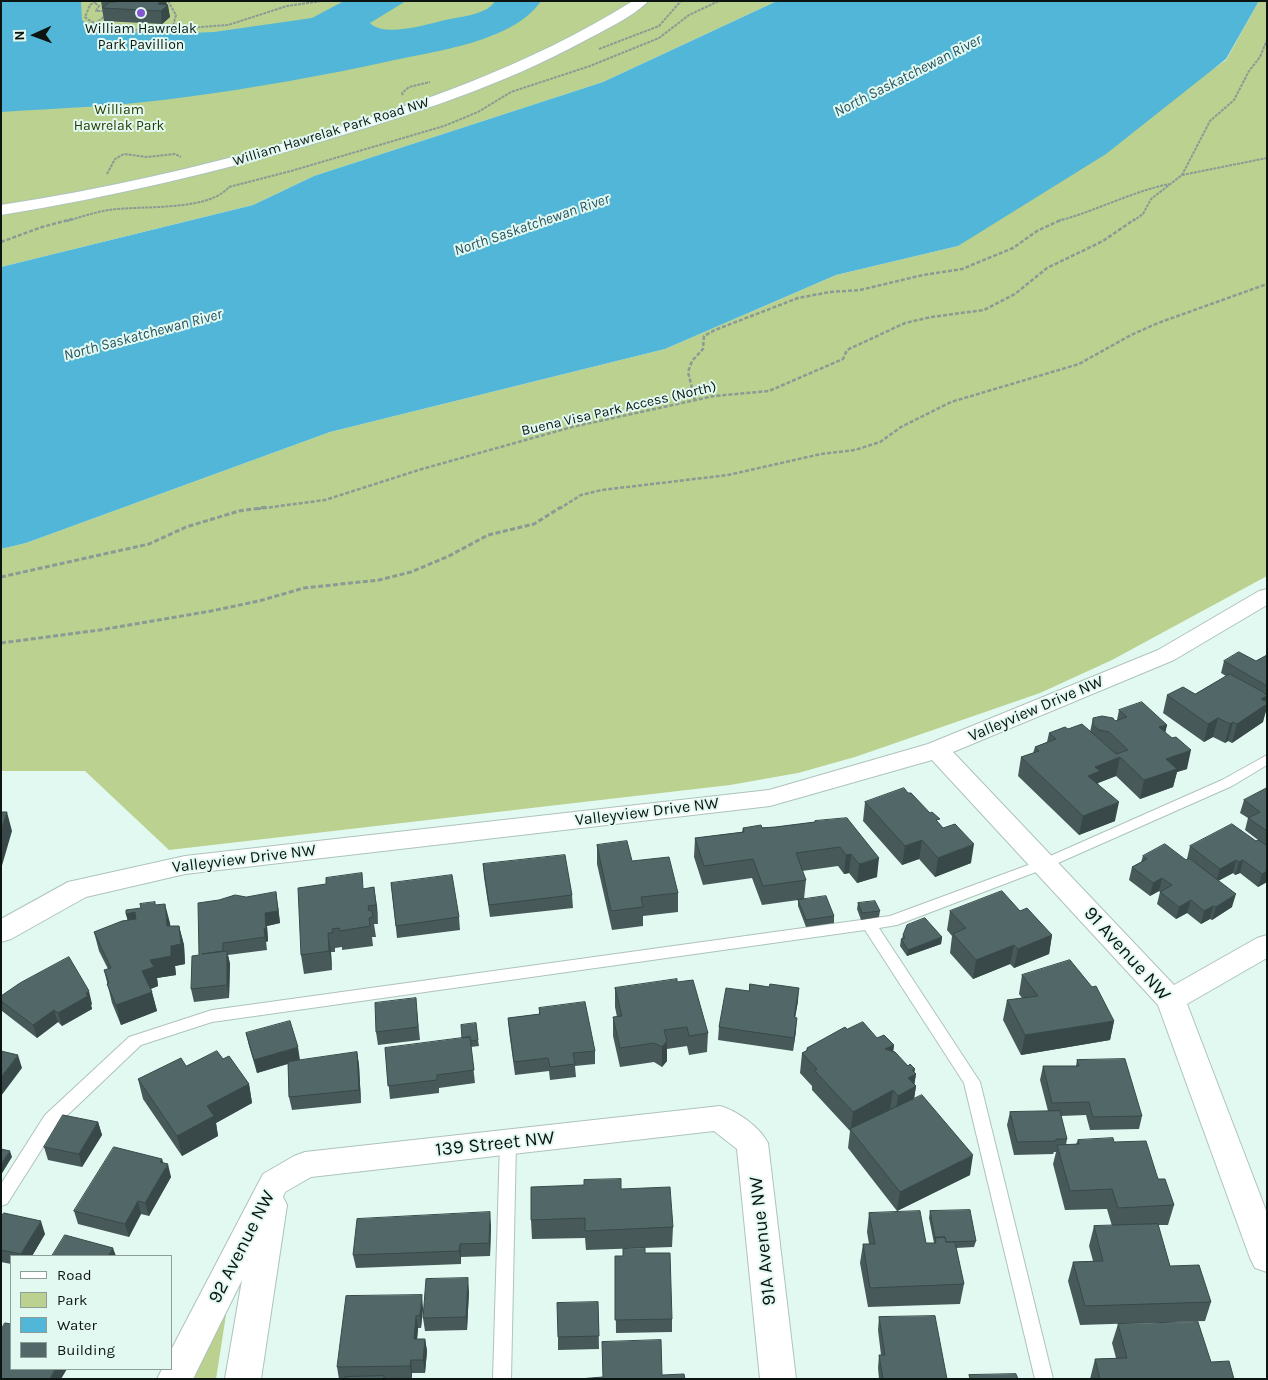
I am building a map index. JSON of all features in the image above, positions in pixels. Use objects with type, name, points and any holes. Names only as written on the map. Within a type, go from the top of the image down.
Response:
[{"type":"street","name":"William Hawrelak Park Road NW","points":[[1,210],[109,191],[198,170],[282,149],[374,121],[459,92],[528,64],[590,34],[642,1]]},
{"type":"street","name":"Valleyview Drive NW","points":[[1,932],[78,889],[185,865],[770,798],[937,750],[1166,655],[1267,596]]},
{"type":"street","name":"91 Avenue NW","points":[[937,750],[1171,1000],[1267,1258]]},
{"type":"street","points":[[1171,1000],[1267,944]]},
{"type":"street","name":"139 Street NW","points":[[274,1183],[305,1165],[720,1118]]},
{"type":"street","name":"91A Avenue NW","points":[[720,1118],[752,1143],[778,1379]]},
{"type":"street","name":"92 Avenue NW","points":[[175,1379],[274,1183]]},
{"type":"street","name":"92 Avenue NW","points":[[243,1379],[274,1183]]},
{"type":"lane","points":[[1,1199],[51,1120],[135,1041],[212,1016],[892,921],[1044,864],[1227,783],[1267,759]]},
{"type":"lane","points":[[869,924],[972,1082],[1044,1379]]},
{"type":"lane","points":[[502,1379],[508,1142]]},
{"type":"path","points":[[95,24],[110,11],[96,11],[100,6],[95,2],[90,6],[85,17],[88,22],[95,24],[172,29],[228,25],[287,6],[322,1]]},
{"type":"path","points":[[161,2],[169,2],[176,12],[177,18],[172,29]]},
{"type":"path","name":"Buena Visa Park Access (North)","points":[[1,578],[149,544],[186,527],[239,511],[325,500],[572,427],[696,400],[769,391],[843,359],[847,350],[905,323],[932,317],[984,310],[1015,294],[1047,268],[1103,241],[1143,214],[1152,199],[1182,174],[1210,121],[1234,100],[1249,71],[1260,57],[1267,40]]},
{"type":"path","points":[[1260,57],[1267,59]]},
{"type":"path","points":[[104,176],[120,155],[129,154],[147,157],[175,154],[182,158]]},
{"type":"path","points":[[1182,174],[1209,171],[1267,158]]},
{"type":"path","points":[[696,400],[688,372],[690,361],[703,349],[704,336],[715,330],[798,298],[830,292],[860,290],[923,275],[962,269],[1012,248],[1056,221],[1087,213],[1119,199],[1170,184]]},
{"type":"path","points":[[1,643],[100,630],[211,611],[259,601],[304,588],[379,580],[410,572],[449,556],[488,534],[534,524],[581,495],[602,490],[728,475],[821,454],[855,450],[880,442],[901,427],[951,402],[1080,364],[1131,335],[1158,323],[1267,284]]},
{"type":"green space","name":"William Hawrelak Park","points":[[1,1],[777,1],[603,82],[314,176],[253,205],[1,267]]},
{"type":"green space","points":[[1259,1],[1267,1],[1267,576],[1112,660],[1040,693],[855,757],[798,773],[730,785],[169,850],[85,771],[1,771],[1,549],[26,543],[330,432],[665,349],[836,275],[958,246],[1226,60]]},
{"type":"green space","points":[[220,1313],[226,1315],[216,1379],[189,1379]]},
{"type":"water","points":[[1,1],[81,1],[82,20],[97,28],[164,34],[214,32],[312,18],[344,1],[406,1],[370,23],[377,27],[395,30],[472,15],[487,9],[495,1],[541,1],[528,15],[512,26],[472,43],[314,77],[140,103],[1,112]]},
{"type":"water","name":"North Saskatchewan River","points":[[777,1],[1259,1],[1226,59],[1106,154],[958,246],[836,275],[665,349],[330,432],[26,543],[1,549],[1,267],[253,205],[314,176],[603,82]]},
{"type":"building","points":[[161,1],[158,4],[168,5],[161,11],[102,8],[110,2]]},
{"type":"building","points":[[1239,652],[1256,661],[1267,655],[1267,686],[1224,661]]},
{"type":"building","points":[[1230,674],[1267,696],[1261,699],[1267,702],[1267,704],[1237,724],[1233,722],[1230,724],[1218,718],[1208,724],[1167,695],[1183,687],[1195,694]]},
{"type":"building","points":[[1142,702],[1167,725],[1159,727],[1172,738],[1176,737],[1191,750],[1166,759],[1177,769],[1144,780],[1120,757],[1095,767],[1100,771],[1088,776],[1119,802],[1083,816],[1021,757],[1039,751],[1035,747],[1056,739],[1049,733],[1065,727],[1068,729],[1082,724],[1116,754],[1128,750],[1109,732],[1099,730],[1093,725],[1093,718],[1102,716],[1113,718],[1115,721],[1127,717],[1119,710]]},
{"type":"building","points":[[904,788],[930,813],[932,812],[940,819],[936,820],[943,828],[955,824],[974,844],[938,858],[922,840],[905,846],[865,802]]},
{"type":"building","points":[[1267,788],[1267,831],[1248,818],[1260,812],[1244,800]]},
{"type":"building","points":[[1,812],[7,812],[1,830]]},
{"type":"building","points":[[847,818],[879,858],[859,864],[851,854],[846,855],[840,847],[796,853],[806,880],[763,886],[753,859],[704,866],[695,838],[744,832],[743,828],[761,825],[762,828],[775,827]]},
{"type":"building","points":[[1232,824],[1256,841],[1259,840],[1267,846],[1267,871],[1262,874],[1243,860],[1239,862],[1236,860],[1220,869],[1190,846]]},
{"type":"building","points":[[627,841],[632,861],[669,857],[678,893],[641,897],[643,907],[611,911],[597,845]]},
{"type":"building","points":[[1165,844],[1186,860],[1189,858],[1236,894],[1216,907],[1213,906],[1204,911],[1191,900],[1179,907],[1160,892],[1172,885],[1162,878],[1153,883],[1132,867],[1147,859],[1143,856]]},
{"type":"building","points":[[565,855],[572,895],[489,905],[483,864]]},
{"type":"building","points":[[362,873],[363,889],[374,887],[376,905],[368,906],[369,911],[372,910],[373,917],[369,918],[370,926],[340,931],[339,928],[332,929],[333,933],[328,933],[329,951],[301,955],[298,888],[326,884],[326,878]]},
{"type":"building","points":[[452,875],[459,917],[396,926],[391,883]]},
{"type":"building","points":[[1002,891],[1020,911],[1027,908],[1052,935],[1018,949],[1014,945],[976,960],[953,934],[966,928],[950,911]]},
{"type":"building","points":[[276,892],[278,911],[265,913],[265,937],[223,943],[223,951],[202,954],[227,951],[227,985],[191,989],[192,956],[199,955],[198,903],[219,900],[235,895],[246,897]]},
{"type":"building","points":[[826,896],[834,916],[806,920],[798,900]]},
{"type":"building","points":[[875,901],[880,911],[862,913],[858,903]]},
{"type":"building","points":[[155,902],[155,905],[165,904],[167,926],[179,926],[181,944],[171,946],[171,956],[150,960],[154,967],[142,971],[152,992],[116,1005],[107,984],[109,983],[104,970],[111,968],[94,932],[122,921],[136,919],[135,912],[126,914],[126,910],[141,908],[140,904]]},
{"type":"building","points":[[925,918],[942,937],[908,950],[901,939],[905,938],[903,935],[907,925]]},
{"type":"building","points":[[69,957],[89,991],[86,993],[88,996],[58,1013],[54,1010],[33,1025],[1,1001],[1,996],[20,983]]},
{"type":"building","points":[[1070,960],[1092,987],[1096,986],[1114,1021],[1025,1035],[1007,1000],[1038,996],[1022,975]]},
{"type":"building","points":[[677,979],[677,982],[693,980],[708,1033],[689,1036],[687,1027],[664,1030],[667,1041],[662,1047],[654,1043],[620,1048],[613,1017],[622,1016],[615,988]]},
{"type":"building","points":[[750,984],[769,987],[770,984],[799,988],[794,1017],[797,1018],[794,1038],[719,1027],[726,988],[749,991]]},
{"type":"building","points":[[416,998],[418,1027],[376,1032],[375,1003]]},
{"type":"building","points":[[585,1002],[595,1051],[573,1053],[575,1064],[550,1067],[548,1058],[514,1062],[508,1018],[540,1014],[539,1008]]},
{"type":"building","points":[[290,1021],[298,1047],[254,1060],[246,1033]]},
{"type":"building","points":[[863,1022],[877,1038],[884,1035],[894,1045],[885,1049],[895,1052],[908,1066],[910,1064],[915,1069],[912,1070],[916,1074],[908,1078],[916,1086],[898,1096],[893,1090],[853,1112],[814,1070],[817,1069],[802,1053],[808,1050],[807,1048],[845,1027],[847,1029]]},
{"type":"building","points":[[476,1023],[478,1040],[471,1041],[470,1037],[462,1038],[461,1025]]},
{"type":"building","points":[[470,1037],[474,1070],[437,1075],[437,1080],[388,1086],[385,1048]]},
{"type":"building","points":[[1,1051],[18,1055],[1,1077]]},
{"type":"building","points":[[217,1051],[223,1059],[229,1056],[249,1084],[207,1106],[214,1116],[177,1136],[138,1079],[181,1058],[186,1066]]},
{"type":"building","points":[[357,1052],[359,1090],[289,1097],[288,1062]]},
{"type":"building","points":[[1125,1059],[1142,1116],[1093,1117],[1089,1102],[1052,1103],[1043,1066],[1079,1066],[1077,1060]]},
{"type":"building","points":[[922,1095],[973,1155],[900,1192],[850,1129]]},
{"type":"building","points":[[1060,1111],[1067,1139],[1017,1142],[1010,1112]]},
{"type":"building","points":[[63,1115],[98,1122],[79,1154],[44,1147]]},
{"type":"building","points":[[1113,1138],[1114,1142],[1146,1141],[1158,1179],[1165,1179],[1174,1205],[1118,1208],[1112,1189],[1070,1191],[1057,1145],[1079,1144],[1078,1140]]},
{"type":"building","points":[[114,1147],[162,1159],[160,1162],[168,1164],[145,1203],[138,1201],[125,1224],[74,1211]]},
{"type":"building","points":[[1,1149],[10,1151],[1,1164]]},
{"type":"building","points":[[621,1179],[621,1189],[670,1187],[673,1227],[585,1231],[585,1218],[531,1220],[531,1187],[584,1185],[584,1180]]},
{"type":"building","points":[[970,1210],[976,1241],[946,1242],[945,1237],[935,1238],[930,1211]]},
{"type":"building","points":[[920,1211],[926,1243],[936,1243],[935,1237],[945,1237],[946,1242],[955,1242],[964,1284],[870,1288],[863,1244],[875,1244],[869,1213]]},
{"type":"building","points":[[490,1212],[489,1243],[460,1244],[459,1251],[353,1255],[357,1219]]},
{"type":"building","points":[[4,1213],[41,1221],[21,1254],[1,1250],[1,1217]]},
{"type":"building","points":[[1158,1224],[1170,1266],[1199,1265],[1211,1302],[1085,1306],[1073,1262],[1103,1261],[1094,1226]]},
{"type":"building","points":[[65,1235],[113,1248],[109,1255],[53,1255]]},
{"type":"building","points":[[645,1248],[645,1253],[670,1253],[672,1319],[615,1320],[615,1256],[623,1256],[623,1249]]},
{"type":"building","points":[[468,1278],[466,1317],[423,1318],[426,1279]]},
{"type":"building","points":[[422,1295],[420,1315],[416,1316],[414,1339],[425,1339],[423,1360],[411,1360],[410,1366],[337,1367],[346,1296]]},
{"type":"building","points":[[598,1302],[599,1336],[558,1337],[557,1303]]},
{"type":"building","points":[[935,1316],[947,1379],[883,1379],[879,1355],[885,1355],[879,1317]]},
{"type":"building","points":[[1198,1322],[1211,1362],[1229,1361],[1234,1379],[1100,1379],[1095,1359],[1127,1358],[1118,1324]]},
{"type":"building","points":[[5,1323],[10,1324],[10,1370],[54,1370],[50,1379],[1,1379],[1,1330]]},
{"type":"building","points":[[661,1340],[662,1375],[684,1374],[685,1379],[579,1379],[603,1377],[602,1342]]},
{"type":"building","points":[[1016,1374],[1018,1379],[970,1379],[969,1375]]},
{"type":"building","points":[[384,1376],[384,1379],[345,1379],[345,1377]]},
{"type":"place","name":"William Hawrelak Park Pavillion","points":[[141,13]]}]
